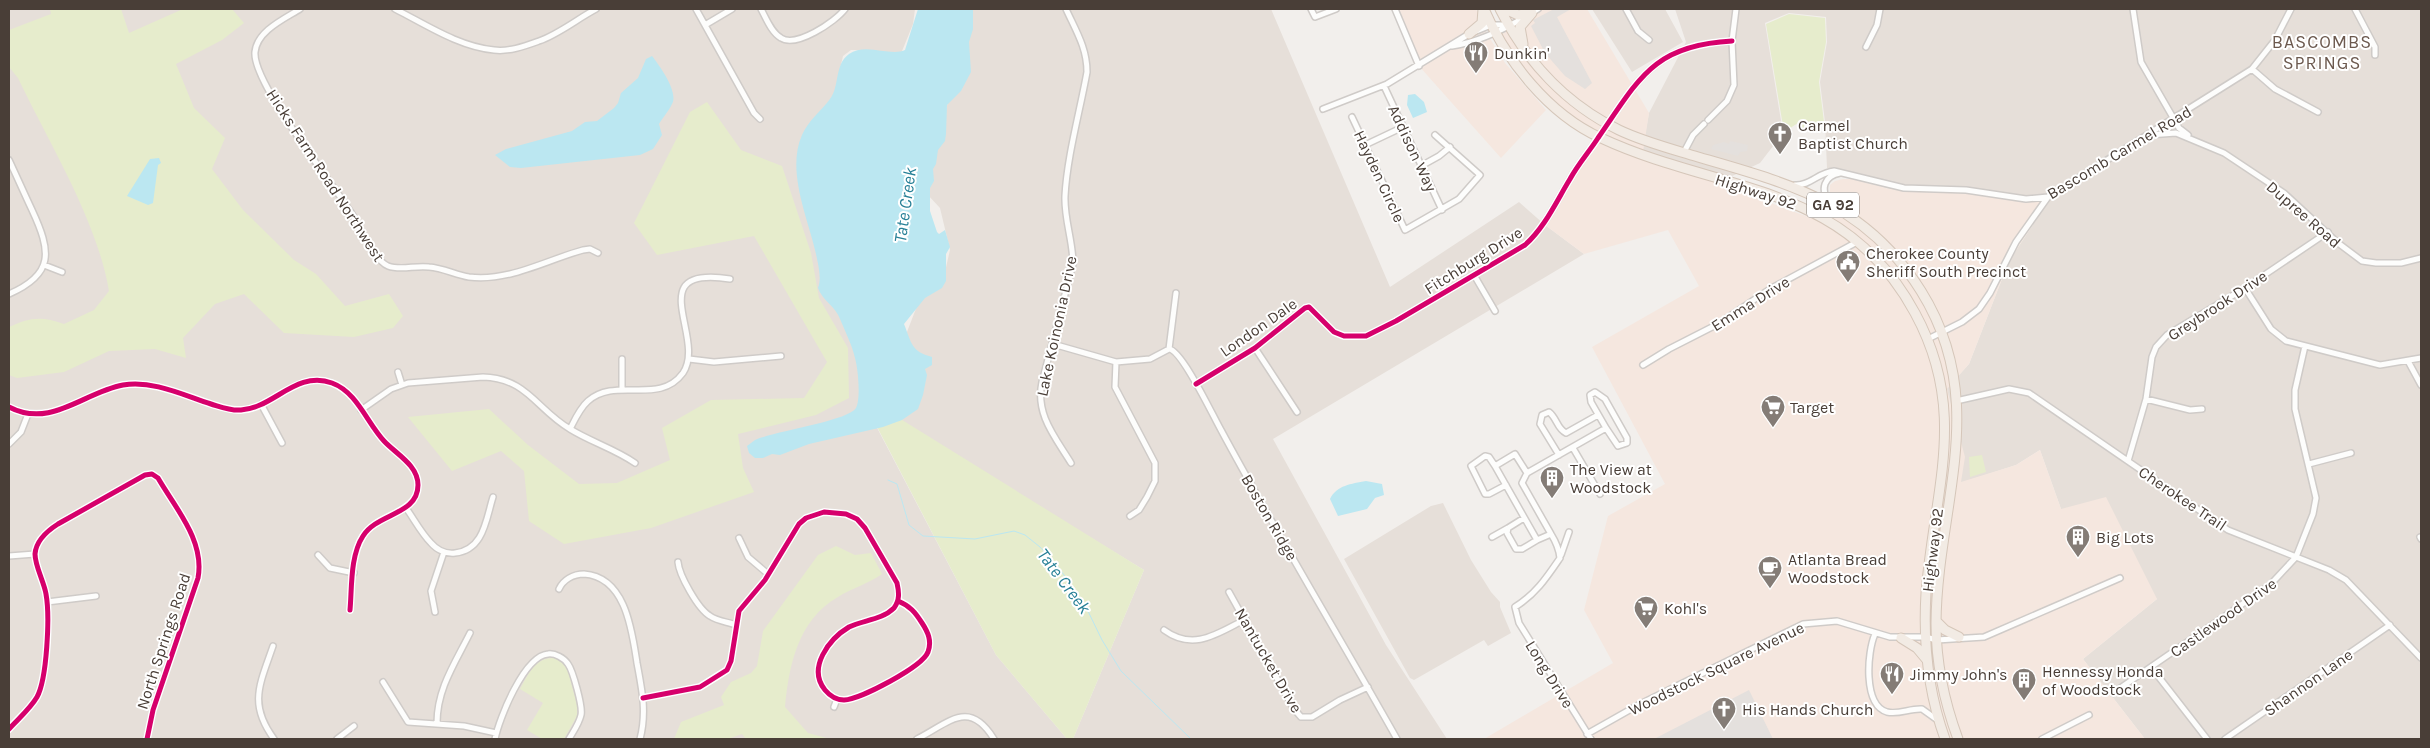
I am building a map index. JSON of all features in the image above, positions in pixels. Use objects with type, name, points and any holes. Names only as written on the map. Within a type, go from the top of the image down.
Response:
[{"type":"main road","name":"Highway 92","points":[[1483,9],[1493,29],[1522,73],[1569,118],[1598,137],[1652,159],[1792,202],[1830,221],[1880,263],[1900,287],[1928,339],[1942,389],[1946,437],[1927,585],[1925,637],[1927,660],[1938,721],[1944,739]]},
{"type":"main road","points":[[1470,34],[1482,23],[1483,9]]},
{"type":"main road","name":"Highway 92","points":[[1500,9],[1525,52],[1548,78],[1574,102],[1607,124],[1634,136],[1793,185],[1829,203],[1864,226],[1898,260],[1921,291],[1942,333],[1951,359],[1956,401],[1956,460],[1947,519],[1936,621],[1942,689],[1958,739]]},
{"type":"main road","points":[[1506,9],[1518,15],[1535,11]]},
{"type":"main road","points":[[1525,52],[1520,36],[1520,27],[1535,11]]},
{"type":"main road","points":[[1936,621],[1945,630],[1959,637]]},
{"type":"main road","points":[[1901,638],[1917,648],[1927,660]]},
{"type":"street","name":"Hicks Farm Road Northwest","points":[[300,9],[269,30],[259,40],[255,50],[257,64],[291,127],[347,205],[382,262],[392,267],[433,267],[470,277],[484,278],[514,273],[583,250],[590,249],[598,253]]},
{"type":"street","points":[[394,9],[447,35],[495,51],[518,48],[539,41],[596,9]]},
{"type":"street","points":[[696,9],[754,113],[760,119]]},
{"type":"street","points":[[705,25],[732,9]]},
{"type":"street","points":[[761,9],[773,30],[780,38],[787,41],[798,41],[808,36],[837,17],[845,9]]},
{"type":"street","name":"Lake Koinonia Drive","points":[[1066,9],[1082,41],[1087,56],[1087,72],[1066,187],[1065,208],[1073,251],[1072,264],[1040,393],[1041,409],[1071,463]]},
{"type":"street","points":[[1311,9],[1315,17],[1336,9]]},
{"type":"street","points":[[1395,9],[1419,66]]},
{"type":"street","points":[[1626,9],[1638,31],[1649,40]]},
{"type":"street","points":[[1684,152],[1693,135],[1727,101],[1734,85],[1732,41],[1736,9]]},
{"type":"street","points":[[1866,47],[1877,25],[1880,9]]},
{"type":"street","points":[[2133,9],[2141,62],[2176,133]]},
{"type":"street","name":"Bascomb Carmel Road","points":[[1793,185],[1803,185],[1829,172],[1846,174],[1904,188],[1966,190],[2026,199],[2048,197],[2171,121],[2252,68],[2275,40],[2291,9]]},
{"type":"street","points":[[2355,9],[2375,47],[2375,55]]},
{"type":"street","points":[[1323,109],[1384,86],[1470,34],[1508,25],[1535,11]]},
{"type":"street","points":[[1451,46],[1463,44],[1493,29]]},
{"type":"street","name":"Fitchburg Drive","points":[[1309,307],[1334,332],[1344,336],[1366,336],[1375,333],[1532,239],[1581,160],[1638,80],[1665,58],[1694,45],[1732,41]]},
{"type":"street","points":[[2252,68],[2275,89],[2318,112]]},
{"type":"street","name":"Addison Way","points":[[1384,86],[1442,210]]},
{"type":"street","name":"Hayden Circle","points":[[1352,117],[1405,230],[1458,199],[1480,175],[1435,135]]},
{"type":"street","name":"Dupree Road","points":[[2171,121],[2193,139]]},
{"type":"street","points":[[1366,145],[1402,127]]},
{"type":"street","name":"Dupree Road","points":[[2144,136],[2176,133],[2224,153],[2284,193],[2338,243],[2362,260],[2376,263],[2401,262],[2421,258]]},
{"type":"street","points":[[1421,166],[1450,147]]},
{"type":"street","points":[[9,160],[45,238],[44,265],[34,280],[9,294]]},
{"type":"street","points":[[1829,203],[1824,193],[1827,179],[1835,174],[1846,174]]},
{"type":"street","points":[[1928,339],[1972,316],[1985,302],[2016,242],[2048,197]]},
{"type":"street","name":"Greybrook Drive","points":[[2128,461],[2146,399],[2152,358],[2156,347],[2167,335],[2186,322],[2245,288],[2328,232]]},
{"type":"street","name":"Emma Drive","points":[[1643,365],[1668,349],[1718,324],[1770,289],[1857,242]]},
{"type":"street","points":[[44,265],[62,272]]},
{"type":"street","points":[[1474,275],[1495,311]]},
{"type":"street","points":[[570,429],[585,404],[592,397],[605,391],[622,389],[648,390],[669,385],[682,374],[689,359],[689,347],[680,304],[684,290],[689,284],[700,278],[712,276],[730,279]]},
{"type":"street","points":[[2245,288],[2276,335],[2286,341],[2380,365],[2421,358]]},
{"type":"street","points":[[1053,344],[1116,362],[1150,360],[1169,349],[1176,293]]},
{"type":"street","name":"London Dale","points":[[1196,384],[1256,348],[1299,311],[1309,307]]},
{"type":"street","name":"Castlewood Drive","points":[[2113,693],[2270,585],[2296,557],[2313,514],[2316,498],[2294,400],[2305,346]]},
{"type":"street","points":[[1256,348],[1297,412]]},
{"type":"street","name":"Boston Ridge","points":[[1169,349],[1177,352],[1196,384],[1243,471],[1397,739]]},
{"type":"street","points":[[689,359],[714,362],[780,356]]},
{"type":"street","points":[[622,359],[622,389]]},
{"type":"street","points":[[2408,361],[2421,385]]},
{"type":"street","points":[[1116,362],[1115,386],[1156,463],[1154,481],[1147,498],[1139,510],[1130,516]]},
{"type":"street","points":[[398,372],[402,385]]},
{"type":"street","points":[[361,410],[391,389],[416,381],[483,377],[504,380],[526,390],[552,416],[570,429],[614,450],[635,463]]},
{"type":"street","points":[[9,407],[28,414],[50,412],[83,402],[112,388],[140,384],[158,387],[232,410],[244,410],[261,404],[300,382],[319,380],[342,388],[382,439],[408,463],[416,474],[417,492],[406,508],[382,518],[367,530],[358,545],[350,610]]},
{"type":"street","name":"Cherokee Trail","points":[[1956,401],[2009,389],[2022,390],[2044,402],[2228,530],[2329,570],[2346,580],[2421,658]]},
{"type":"street","points":[[1595,392],[1606,399],[1627,438],[1627,443],[1618,446],[1606,428],[1590,399],[1590,395],[1595,392]]},
{"type":"street","points":[[2146,399],[2190,410],[2202,409]]},
{"type":"street","points":[[261,404],[282,443]]},
{"type":"street","points":[[1558,455],[1540,424],[1542,415],[1549,412],[1552,414],[1558,426],[1566,433],[1598,415]]},
{"type":"street","points":[[9,444],[21,432],[28,414]]},
{"type":"street","points":[[1560,558],[1559,550],[1551,534],[1522,483],[1527,473],[1606,428]]},
{"type":"street","points":[[1573,448],[1600,494]]},
{"type":"street","points":[[2309,464],[2351,453]]},
{"type":"street","points":[[1495,466],[1515,454],[1527,473]]},
{"type":"street","points":[[1506,485],[1489,494],[1485,494],[1471,466],[1487,456],[1495,466],[1506,485],[1524,518],[1537,540]]},
{"type":"street","name":"North Springs Road","points":[[35,554],[38,544],[49,530],[153,471],[158,478],[192,536],[200,561],[198,578],[153,710],[146,739]]},
{"type":"street","points":[[406,508],[430,543],[444,552],[452,554],[464,552],[474,546],[483,532],[493,497]]},
{"type":"street","points":[[643,698],[694,689],[724,673],[731,661],[736,624],[742,605],[768,574],[802,520],[817,513],[846,514],[857,519],[869,535],[897,583],[898,601],[885,615],[844,630],[822,656],[818,672],[821,684],[828,693],[837,699],[847,700],[858,696],[916,666],[926,655],[930,641],[926,631],[913,609],[898,601]]},
{"type":"street","points":[[1492,537],[1524,518]]},
{"type":"street","points":[[1508,528],[1508,533],[1516,548],[1522,549],[1551,534]]},
{"type":"street","points":[[1560,558],[1569,532]]},
{"type":"street","points":[[739,538],[748,557],[768,574]]},
{"type":"street","points":[[434,612],[431,591],[444,552]]},
{"type":"street","points":[[9,556],[35,554],[47,602],[42,683],[36,698],[9,729]]},
{"type":"street","points":[[318,556],[330,568],[354,573]]},
{"type":"street","name":"Long Drive","points":[[1560,558],[1535,593],[1515,607],[1519,623],[1589,737]]},
{"type":"street","points":[[678,562],[680,573],[703,611],[716,619],[736,624]]},
{"type":"street","points":[[559,589],[568,579],[584,574],[599,578],[613,589],[629,618],[643,698],[644,721],[640,739]]},
{"type":"street","points":[[1937,640],[1992,635],[2120,578]]},
{"type":"street","name":"Nantucket Drive","points":[[1229,592],[1246,619],[1294,709],[1301,717],[1312,718],[1340,700],[1368,687]]},
{"type":"street","points":[[47,602],[96,596]]},
{"type":"street","points":[[1164,630],[1179,638],[1203,641],[1246,619]]},
{"type":"street","name":"Woodstock Square Avenue","points":[[1589,737],[1640,704],[1803,624],[1837,621],[1875,634],[1901,638],[1925,637],[1937,640]]},
{"type":"street","name":"Shannon Lane","points":[[2225,739],[2390,625]]},
{"type":"street","points":[[437,723],[438,700],[442,689],[470,633]]},
{"type":"street","points":[[1875,634],[1871,644],[1870,682],[1874,701],[1884,711],[1892,713],[1922,709],[1938,721]]},
{"type":"street","points":[[274,646],[260,683],[258,703],[264,724],[274,739]]},
{"type":"street","points":[[383,682],[408,722],[464,726],[495,736],[507,703],[529,667],[542,655],[552,654],[563,659],[570,667],[581,704],[581,716],[568,739]]},
{"type":"street","points":[[2151,667],[2207,739]]},
{"type":"street","points":[[834,707],[837,699]]},
{"type":"street","points":[[2042,739],[2089,715]]},
{"type":"street","points":[[919,739],[950,721],[968,717],[983,723],[994,739]]},
{"type":"street","points":[[337,739],[354,726]]},
{"type":"shaded area","points":[[9,9],[915,9],[913,24],[898,61],[858,50],[851,50],[843,56],[840,69],[905,337],[924,288],[944,276],[950,250],[940,208],[927,194],[969,9],[1271,9],[1390,287],[1519,202],[1545,225],[1584,254],[1273,439],[1386,645],[1447,739],[1073,739],[1144,570],[862,399],[996,655],[1067,739],[9,739]]},
{"type":"shaded area","points":[[1395,9],[1476,9],[1488,35],[1505,63],[1546,110],[1501,158],[1419,66]]},
{"type":"shaded area","points":[[1541,9],[1587,9],[1649,113],[1643,152],[1703,174],[1717,183],[1819,221],[1833,200],[1830,193],[1830,185],[1835,181],[1843,179],[1852,179],[1890,189],[2002,193],[2050,199],[2009,261],[1969,364],[1947,389],[1965,457],[1961,482],[2016,465],[2040,450],[2061,509],[2106,497],[2157,599],[2083,659],[2145,739],[1484,739],[1613,663],[1584,610],[1608,516],[1665,484],[1592,347],[1699,286],[1668,230],[1584,254],[1545,225],[1599,139],[1535,92],[1494,38]]},
{"type":"shaded area","points":[[1554,9],[1571,9],[1557,17],[1592,83],[1585,89],[1565,76],[1545,53],[1531,26],[1535,23],[1533,20]]},
{"type":"shaded area","points":[[1592,9],[1665,9],[1683,42],[1632,72]]},
{"type":"shaded area","points":[[1675,9],[2421,9],[2421,739],[2145,739],[2083,659],[2157,599],[2061,509],[2040,450],[2016,465],[1961,483],[1947,388],[1969,364],[2009,261],[2050,199],[2002,193],[1890,189],[1852,179],[1832,168],[1827,168],[1825,122],[1820,82],[1827,42],[1826,17],[1789,13],[1765,23],[1783,133],[1760,163],[1717,183],[1703,174],[1642,152],[1649,113],[1686,42]]},
{"type":"shaded area","points":[[1730,141],[1748,145],[1747,151],[1740,152],[1738,156],[1711,149],[1713,145],[1724,142],[1729,144]]},
{"type":"shaded area","points":[[1443,503],[1471,560],[1491,592],[1500,602],[1500,607],[1511,633],[1488,646],[1484,640],[1414,680],[1410,678],[1344,559],[1431,506]]},
{"type":"shaded area","points":[[1749,690],[1773,739],[1654,739]]},
{"type":"green space","points":[[50,9],[121,9],[129,33],[183,9],[232,9],[244,23],[222,40],[176,64],[194,108],[225,138],[212,169],[243,210],[294,260],[316,274],[345,306],[389,294],[403,316],[393,328],[354,337],[284,333],[244,294],[215,304],[183,338],[186,358],[155,349],[109,351],[64,372],[17,378],[9,375],[9,327],[23,321],[36,319],[64,324],[94,310],[109,291],[94,237],[71,182],[18,78],[9,67],[9,30],[51,14]]},
{"type":"green space","points":[[1789,14],[1825,18],[1826,42],[1819,82],[1824,122],[1811,131],[1810,129],[1804,132],[1798,123],[1784,132],[1766,24]]},
{"type":"green space","points":[[707,102],[741,150],[782,166],[811,253],[819,298],[848,348],[849,398],[816,415],[738,434],[743,468],[754,492],[651,528],[564,544],[529,521],[524,471],[501,451],[452,471],[408,417],[489,409],[528,445],[579,484],[617,483],[670,460],[662,428],[711,400],[804,398],[827,362],[754,236],[657,255],[634,223],[690,112]]},
{"type":"green space","points":[[865,397],[1144,570],[1073,739],[1067,739],[996,655],[862,398]]},
{"type":"green space","points":[[1982,455],[1986,472],[1970,477],[1969,457]]},
{"type":"green space","points":[[836,546],[855,555],[871,553],[882,574],[843,594],[824,607],[813,618],[805,631],[793,660],[785,707],[808,733],[830,739],[746,739],[742,734],[728,739],[674,739],[681,722],[724,705],[721,697],[731,682],[751,673],[757,666],[763,631],[818,555]]},
{"type":"green space","points":[[547,658],[554,658],[563,662],[567,667],[577,705],[577,716],[564,739],[542,739],[527,730],[543,703],[520,689],[529,673],[537,664]]},
{"type":"water","points":[[918,9],[973,9],[973,29],[969,42],[971,72],[961,91],[947,105],[945,141],[938,150],[936,164],[933,169],[934,181],[930,188],[930,211],[937,232],[939,234],[945,230],[950,247],[946,254],[946,281],[942,288],[925,298],[904,324],[913,346],[925,355],[932,357],[932,365],[925,369],[927,375],[918,409],[902,420],[883,427],[809,444],[780,455],[772,454],[763,458],[755,458],[749,453],[747,446],[755,440],[840,417],[850,413],[858,404],[857,369],[854,353],[838,315],[818,288],[820,280],[819,267],[797,179],[798,149],[805,130],[833,94],[844,59],[849,54],[863,49],[892,52],[905,50]]},
{"type":"water","points":[[652,56],[671,86],[673,93],[671,107],[659,124],[662,135],[653,149],[640,155],[521,168],[510,167],[495,155],[506,149],[572,131],[585,122],[597,121],[614,108],[618,103],[621,93],[638,78],[646,59]]},
{"type":"water","points":[[1415,94],[1424,102],[1427,112],[1413,118],[1407,105],[1408,95]]},
{"type":"water","points":[[159,158],[161,163],[158,165],[153,203],[148,205],[127,196],[150,159]]},
{"type":"water","points":[[1366,481],[1382,484],[1384,495],[1375,498],[1367,509],[1338,516],[1330,499],[1333,494],[1345,486]]},
{"type":"waterway","name":"Tate Creek","points":[[888,480],[897,484],[909,525],[923,536],[975,539],[1014,531],[1025,535],[1040,547],[1057,565],[1085,605],[1102,640],[1121,671],[1191,739]]},
{"type":"cycle path","points":[[1196,384],[1255,348],[1305,308],[1309,307],[1334,332],[1344,336],[1366,336],[1396,321],[1525,245],[1544,222],[1576,168],[1625,99],[1651,69],[1666,58],[1684,50],[1705,44],[1732,41]]},
{"type":"cycle path","points":[[9,407],[24,413],[39,414],[53,412],[109,389],[134,384],[157,386],[222,407],[241,410],[253,408],[307,381],[319,380],[341,387],[355,401],[384,441],[406,460],[417,478],[418,485],[416,495],[411,502],[369,528],[363,536],[354,562],[350,610]]},
{"type":"cycle path","points":[[9,729],[37,697],[43,676],[47,647],[48,617],[46,594],[35,559],[37,544],[46,533],[58,524],[145,475],[152,474],[158,478],[187,526],[193,538],[199,564],[198,578],[153,710],[147,739]]},
{"type":"cycle path","points":[[643,698],[700,687],[727,670],[731,661],[739,611],[765,580],[799,524],[806,518],[824,512],[846,514],[857,519],[865,528],[897,583],[899,596],[894,608],[889,612],[849,627],[841,632],[828,646],[819,664],[818,673],[825,690],[831,696],[844,700],[863,694],[903,674],[915,666],[928,652],[928,633],[924,626],[912,610],[898,601]]},
{"type":"place","name":"Dunkin'","points":[[1476,74]]},
{"type":"place","name":"Carmel Baptist Church","points":[[1780,155]]},
{"type":"place","name":"Cherokee County Sheriff South Precinct","points":[[1848,283]]},
{"type":"place","name":"Target","points":[[1773,428]]},
{"type":"place","name":"The View at Woodstock","points":[[1552,499]]},
{"type":"place","name":"Big Lots","points":[[2078,558]]},
{"type":"place","name":"Atlanta Bread Woodstock","points":[[1770,589]]},
{"type":"place","name":"Kohl's","points":[[1646,629]]},
{"type":"place","name":"Jimmy John's","points":[[1892,695]]},
{"type":"place","name":"Hennessy Honda of Woodstock","points":[[2024,701]]},
{"type":"place","name":"His Hands Church","points":[[1724,730]]},
{"type":"district","name":"BASCOMBS SPRINGS","points":[[2322,52]]}]
